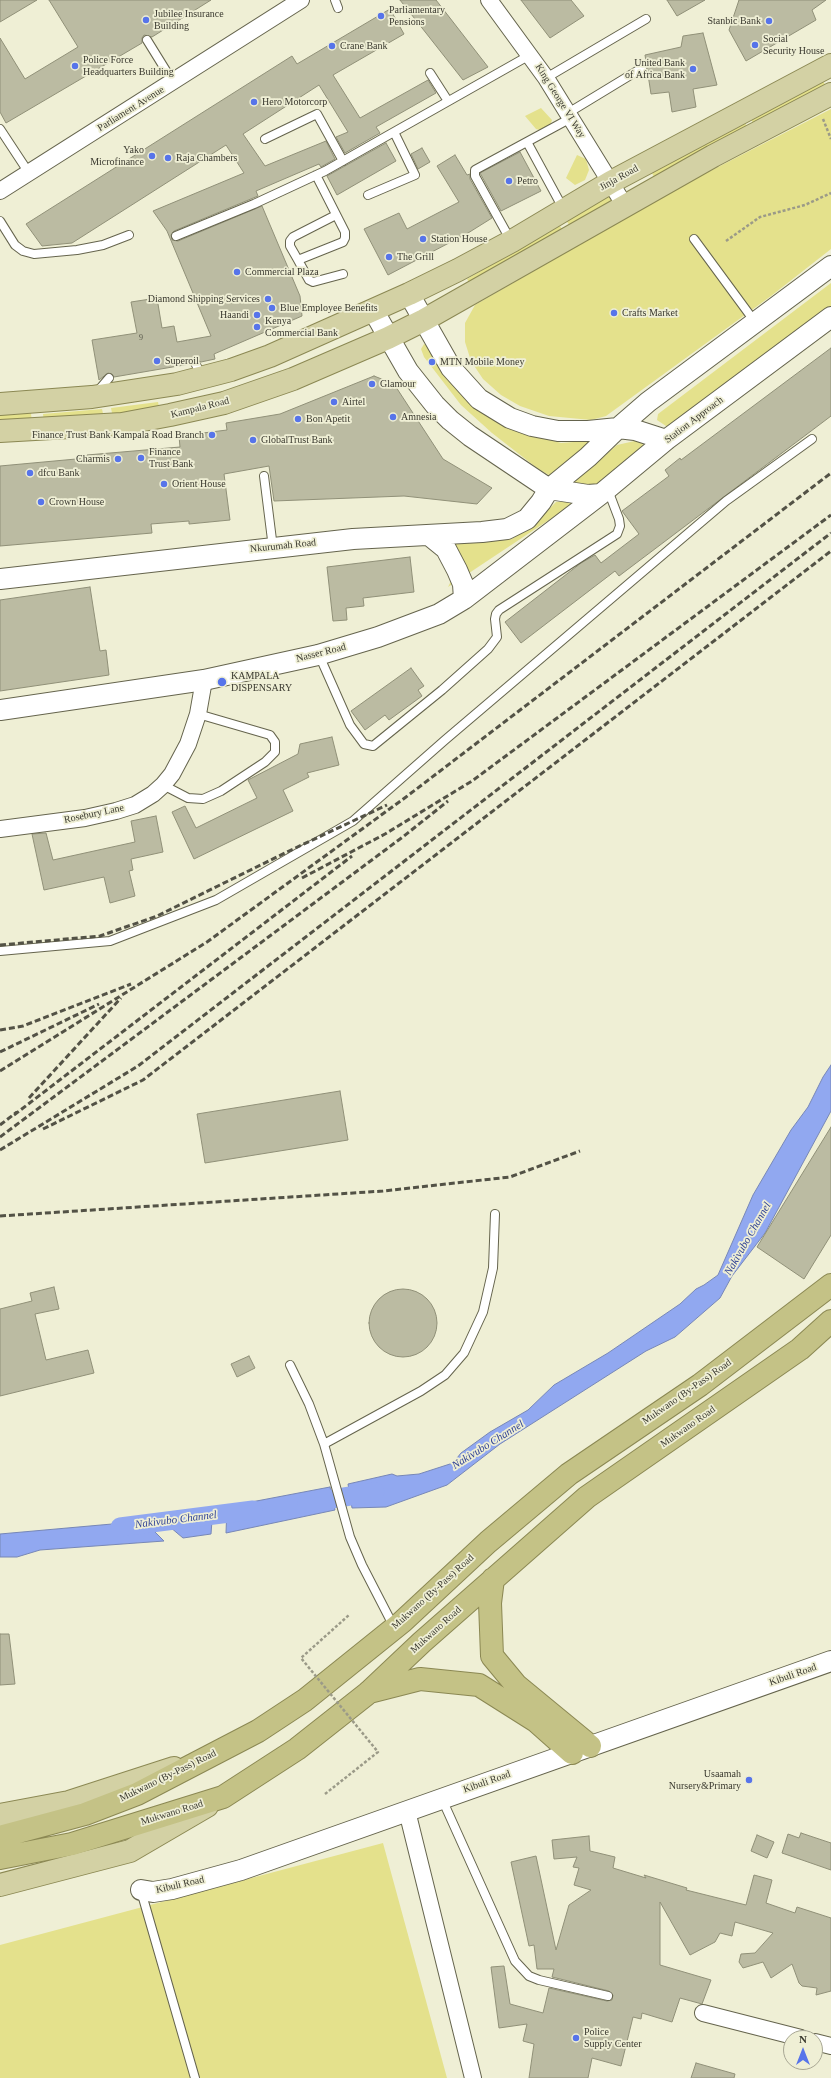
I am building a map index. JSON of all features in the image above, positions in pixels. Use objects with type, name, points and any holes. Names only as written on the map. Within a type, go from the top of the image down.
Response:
[{"type":"highway","name":"Mukwano (By-Pass) Road","points":[[0,1837],[85,1814],[136,1794],[258,1731],[304,1700],[395,1627],[488,1542],[569,1474],[700,1386],[831,1285]]},
{"type":"highway","name":"Mukwano Road","points":[[0,1858],[72,1844],[223,1797],[297,1749],[368,1693],[493,1579],[587,1497],[800,1349],[831,1321]]},
{"type":"highway","points":[[493,1579],[490,1603],[492,1656],[516,1685],[581,1749]]},
{"type":"highway","points":[[368,1693],[420,1679],[479,1685],[581,1749]]},
{"type":"main road","name":"Jinja Road","points":[[372,310],[409,294],[512,241],[565,211],[611,182],[831,65]]},
{"type":"main road","points":[[424,320],[719,153],[831,94]]},
{"type":"main road","points":[[0,404],[92,397],[199,371],[270,356],[372,310]]},
{"type":"main road","name":"Kampala Road","points":[[0,431],[122,424],[208,407],[293,379],[388,338],[424,320]]},
{"type":"main road","points":[[0,1815],[69,1802],[205,1758]]},
{"type":"main road","points":[[0,1885],[130,1851],[223,1797]]},
{"type":"street","name":"Parliament Avenue","points":[[0,190],[301,0]]},
{"type":"street","name":"King George VI Way","points":[[488,0],[546,78],[625,206]]},
{"type":"street","points":[[549,489],[588,457],[648,402],[831,266]]},
{"type":"street","points":[[409,294],[451,368],[459,379],[479,398],[495,410],[510,418],[532,426],[558,431],[588,431],[618,428],[635,430],[666,440]]},
{"type":"street","points":[[372,310],[408,371],[443,413],[470,436],[549,489],[575,494],[604,492]]},
{"type":"street","name":"Station Approach","points":[[604,492],[666,440],[831,317]]},
{"type":"street","name":"Nkurumah Road","points":[[0,578],[352,539],[494,532],[518,525],[534,512],[549,489]]},
{"type":"street","name":"Nasser Road","points":[[0,710],[204,680],[318,655],[348,647],[407,627],[439,614],[464,600],[604,492]]},
{"type":"street","points":[[430,536],[446,549],[463,584],[464,600]]},
{"type":"street","name":"Rosebury Lane","points":[[0,829],[85,818],[116,811],[135,805],[153,794],[172,774],[188,744],[198,714],[204,680]]},
{"type":"street","name":"Kibuli Road","points":[[141,1890],[153,1892],[172,1889],[241,1870],[831,1661]]},
{"type":"street","points":[[407,1811],[473,2078]]},
{"type":"street","points":[[703,2013],[783,2033]]},
{"type":"lane","points":[[546,78],[646,19]]},
{"type":"lane","points":[[147,40],[173,82]]},
{"type":"lane","points":[[176,236],[254,204],[316,175],[530,55]]},
{"type":"lane","points":[[512,241],[474,172],[477,168],[527,142],[642,68]]},
{"type":"lane","points":[[430,73],[448,101]]},
{"type":"lane","points":[[265,140],[317,114],[343,161]]},
{"type":"lane","points":[[0,129],[29,173]]},
{"type":"lane","points":[[368,195],[415,175],[394,132]]},
{"type":"lane","points":[[527,142],[565,211]]},
{"type":"lane","points":[[298,260],[343,242],[345,232],[316,175]]},
{"type":"lane","points":[[336,215],[293,237],[290,240],[290,246],[309,280],[313,282],[343,274]]},
{"type":"lane","points":[[0,220],[15,245],[23,251],[34,254],[77,250],[103,245],[129,236]]},
{"type":"lane","points":[[694,239],[755,322]]},
{"type":"lane","points":[[92,397],[109,378]]},
{"type":"lane","points":[[0,951],[110,941],[216,900],[353,821],[451,734],[726,501],[812,439]]},
{"type":"lane","points":[[264,476],[273,548]]},
{"type":"lane","points":[[318,655],[350,725],[364,744],[373,746],[442,690],[488,649],[497,637],[496,614],[499,610],[617,534],[620,526],[619,519],[604,492]]},
{"type":"lane","points":[[163,785],[188,798],[203,799],[221,791],[246,775],[265,762],[275,752],[275,742],[270,735],[198,714]]},
{"type":"lane","points":[[324,1444],[422,1391],[445,1374],[464,1353],[485,1305],[493,1268],[496,1214]]},
{"type":"lane","points":[[290,1365],[309,1404],[324,1444],[350,1537],[362,1564],[395,1627]]},
{"type":"lane","points":[[442,1798],[515,1961],[530,1976],[539,1980],[608,1996]]},
{"type":"lane","points":[[141,1890],[195,2078]]},
{"type":"path","points":[[726,241],[760,217],[806,205],[831,193]]},
{"type":"path","points":[[325,1794],[378,1752],[301,1658],[349,1615]]},
{"type":"shaded area","points":[[821,78],[826,86],[754,125],[750,117]]},
{"type":"shaded area","points":[[541,108],[552,120],[550,126],[543,131],[536,129],[525,116]]},
{"type":"shaded area","name":"Crafts Market","points":[[831,109],[831,249],[771,296],[606,416],[591,420],[549,416],[520,406],[501,395],[483,379],[471,361],[465,342],[465,323],[475,305],[681,186]]},
{"type":"shaded area","points":[[743,120],[748,128],[655,179],[651,171]]},
{"type":"shaded area","points":[[577,155],[586,159],[589,170],[585,180],[575,185],[566,178]]},
{"type":"shaded area","points":[[609,195],[615,202],[571,228],[566,220]]},
{"type":"shaded area","points":[[560,226],[564,232],[471,286],[467,279]]},
{"type":"shaded area","points":[[831,283],[831,306],[674,426],[666,426],[657,420],[658,414]]},
{"type":"shaded area","points":[[424,344],[429,346],[514,428],[561,443],[599,440],[552,477],[537,468],[492,433],[461,405],[424,357],[421,349]]},
{"type":"shaded area","points":[[158,402],[160,411],[113,418],[111,408]]},
{"type":"shaded area","points":[[102,409],[104,418],[44,423],[43,414]]},
{"type":"shaded area","points":[[31,413],[32,423],[0,424],[0,414]]},
{"type":"shaded area","points":[[639,440],[645,447],[597,486],[568,487],[617,445]]},
{"type":"shaded area","points":[[556,502],[576,502],[448,587],[453,577],[447,541],[512,539],[534,524]]},
{"type":"shaded area","points":[[383,1843],[447,2078],[0,2078],[0,1945]]},
{"type":"water","points":[[831,1065],[831,1111],[765,1233],[732,1276],[720,1298],[675,1337],[646,1351],[500,1444],[447,1485],[386,1507],[352,1508],[348,1484],[392,1474],[397,1476],[419,1474],[453,1463],[461,1453],[490,1432],[528,1410],[554,1385],[608,1353],[680,1304],[696,1289],[718,1275],[753,1195],[791,1130],[808,1107],[823,1077]]},
{"type":"water","points":[[330,1487],[335,1510],[226,1533],[227,1505],[246,1503]]},
{"type":"water","points":[[213,1507],[211,1534],[183,1538],[157,1516]]},
{"type":"water","points":[[142,1519],[164,1541],[40,1550],[17,1557],[0,1557],[0,1534],[112,1524]]},
{"type":"building","points":[[0,0],[37,0],[0,22]]},
{"type":"building","name":"Police Force Headquarters Building","points":[[49,0],[211,0],[152,37],[144,35],[142,38],[142,43],[6,123],[0,112],[0,38],[25,79],[78,47]]},
{"type":"building","points":[[400,0],[436,0],[488,67],[463,80]]},
{"type":"building","points":[[521,0],[571,0],[584,16],[550,38]]},
{"type":"building","points":[[667,0],[705,0],[677,16]]},
{"type":"building","name":"Social Security House","points":[[739,0],[826,0],[812,10],[816,20],[746,61],[729,30]]},
{"type":"building","points":[[390,9],[404,34],[333,75],[360,118],[428,80],[436,93],[376,127],[380,133],[345,153],[336,137],[348,132],[319,85],[243,134],[265,166],[326,141],[335,159],[321,167],[319,164],[256,191],[258,196],[174,231],[171,235],[172,240],[178,241],[262,206],[300,296],[302,316],[214,354],[215,359],[201,362],[195,358],[191,360],[190,364],[114,377],[112,374],[108,373],[99,380],[92,340],[137,333],[131,302],[157,298],[162,328],[174,326],[177,342],[211,336],[167,231],[153,211],[244,173],[226,145],[72,243],[42,246],[26,224],[292,56],[297,64]]},
{"type":"building","points":[[703,33],[717,85],[693,89],[696,107],[672,112],[669,92],[651,94],[645,55],[681,47],[683,36]]},
{"type":"building","points":[[386,143],[396,161],[337,195],[327,176]]},
{"type":"building","points":[[422,148],[430,162],[418,169],[411,154]]},
{"type":"building","name":"Petro","points":[[520,152],[541,191],[501,211],[480,173]]},
{"type":"building","points":[[455,155],[467,175],[470,174],[470,179],[492,218],[468,233],[388,275],[364,229],[399,213],[407,229],[459,202],[437,166]]},
{"type":"building","points":[[831,348],[831,416],[619,576],[615,571],[521,643],[505,622],[581,563],[595,555],[601,563],[639,534],[622,511],[669,476],[665,470],[680,458],[681,460]]},
{"type":"building","points":[[374,376],[394,384],[443,459],[492,488],[477,504],[404,496],[274,501],[269,466],[224,474],[230,520],[189,524],[189,521],[151,524],[152,533],[0,546],[0,466],[87,458],[87,455],[180,447],[179,436],[227,430],[226,423],[280,414]]},
{"type":"building","points":[[410,557],[414,592],[363,598],[364,606],[346,608],[347,620],[333,621],[327,567]]},
{"type":"building","points":[[90,587],[100,651],[106,650],[109,675],[0,691],[0,600]]},
{"type":"building","points":[[411,668],[424,686],[418,690],[422,696],[389,720],[385,715],[365,730],[351,711]]},
{"type":"building","points":[[332,737],[339,765],[307,773],[309,777],[283,790],[293,811],[194,859],[172,812],[185,806],[196,828],[257,798],[248,780],[298,754],[300,744]]},
{"type":"building","points":[[156,816],[163,852],[131,859],[133,870],[129,871],[135,896],[110,903],[104,877],[44,890],[32,834],[46,833],[53,860],[135,842],[131,821]]},
{"type":"building","points":[[340,1091],[348,1140],[205,1163],[197,1114]]},
{"type":"building","points":[[831,1127],[831,1235],[804,1279],[757,1247]]},
{"type":"building","points":[[54,1287],[59,1309],[35,1314],[46,1360],[88,1350],[94,1373],[0,1396],[0,1309],[32,1301],[30,1293]]},
{"type":"building","points":[[396,1289],[410,1289],[422,1294],[432,1304],[437,1316],[437,1330],[432,1342],[422,1352],[410,1357],[396,1357],[384,1352],[374,1342],[369,1330],[369,1316],[374,1304],[384,1294]]},
{"type":"building","points":[[249,1356],[255,1368],[237,1377],[231,1364]]},
{"type":"building","points":[[0,1634],[9,1634],[15,1684],[0,1685]]},
{"type":"building","points":[[801,1833],[831,1843],[831,1870],[782,1853],[788,1834],[799,1838]]},
{"type":"building","points":[[757,1835],[774,1842],[767,1858],[751,1851]]},
{"type":"building","points":[[589,1836],[590,1851],[615,1857],[613,1868],[646,1878],[644,1875],[687,1888],[686,1890],[746,1905],[754,1875],[772,1880],[766,1903],[795,1913],[797,1907],[831,1918],[831,1991],[816,1995],[817,1988],[802,1986],[799,1983],[792,1964],[771,1978],[763,1962],[743,1968],[739,1962],[741,1954],[755,1953],[773,1933],[735,1922],[732,1936],[720,1933],[715,1942],[690,1955],[660,1902],[660,1965],[711,1980],[702,2004],[680,1998],[672,2022],[642,2013],[641,2019],[633,2017],[621,2066],[592,2058],[588,2078],[529,2078],[534,2044],[523,2041],[527,2024],[499,2028],[491,1967],[504,1966],[510,2004],[543,2013],[549,1988],[607,2001],[612,2000],[613,1995],[609,1991],[552,1977],[554,1969],[537,1969],[534,1945],[529,1946],[511,1862],[536,1856],[556,1950],[569,1905],[591,1890],[574,1885],[579,1868],[573,1867],[577,1857],[554,1859],[552,1840]]},
{"type":"building","points":[[696,2063],[735,2074],[734,2078],[691,2078]]},
{"type":"waterway","name":"Nakivubo Channel","points":[[307,1503],[375,1492]]},
{"type":"waterway","name":"Nakivubo Channel","points":[[120,1527],[253,1510]]},
{"type":"railway","points":[[0,1071],[207,942],[406,797],[831,473]]},
{"type":"railway","points":[[302,878],[385,834],[472,781],[831,515]]},
{"type":"railway","points":[[0,1150],[138,1066],[831,533]]},
{"type":"railway","points":[[43,1129],[143,1080],[831,551]]},
{"type":"railway","points":[[0,1137],[404,836],[448,801]]},
{"type":"railway","points":[[0,945],[100,936],[157,916],[387,805]]},
{"type":"railway","points":[[14,1115],[352,856]]},
{"type":"railway","points":[[0,1030],[23,1026],[131,984]]},
{"type":"railway","points":[[29,1098],[121,998]]},
{"type":"railway","points":[[0,1052],[99,1004]]},
{"type":"railway","points":[[0,1125],[17,1112]]},
{"type":"railway","points":[[0,1216],[383,1191],[510,1177],[580,1151]]},
{"type":"place","name":"Parliamentary Pensions","points":[[381,16]]},
{"type":"place","name":"Jubilee Insurance Building","points":[[146,20]]},
{"type":"place","name":"Stanbic Bank","points":[[769,21]]},
{"type":"place","name":"Social Security House","points":[[755,45]]},
{"type":"place","name":"Crane Bank","points":[[332,46]]},
{"type":"place","name":"Police Force Headquarters Building","points":[[75,66]]},
{"type":"place","name":"United Bank of Africa Bank","points":[[693,69]]},
{"type":"place","name":"Hero Motorcorp","points":[[254,102]]},
{"type":"place","name":"Yako Microfinance","points":[[152,156]]},
{"type":"place","name":"Raja Chambers","points":[[168,158]]},
{"type":"place","name":"Petro","points":[[509,181]]},
{"type":"place","name":"Station House","points":[[423,239]]},
{"type":"place","name":"The Grill","points":[[389,257]]},
{"type":"place","name":"Commercial Plaza","points":[[237,272]]},
{"type":"place","name":"Diamond Shipping Services","points":[[268,299]]},
{"type":"place","name":"Blue Employee Benefits","points":[[272,308]]},
{"type":"place","name":"Crafts Market","points":[[614,313]]},
{"type":"place","name":"Haandi","points":[[257,315]]},
{"type":"place","name":"Kenya Commercial Bank","points":[[257,327]]},
{"type":"place","name":"Superoil","points":[[157,361]]},
{"type":"place","name":"MTN Mobile Money","points":[[432,362]]},
{"type":"place","name":"Glamour","points":[[372,384]]},
{"type":"place","name":"Airtel","points":[[334,402]]},
{"type":"place","name":"Amnesia","points":[[393,417]]},
{"type":"place","name":"Bon Apetit","points":[[298,419]]},
{"type":"place","name":"Finance Trust Bank Kampala Road Branch","points":[[212,435]]},
{"type":"place","name":"GlobalTrust Bank","points":[[253,440]]},
{"type":"place","name":"Finance Trust Bank","points":[[141,458]]},
{"type":"place","name":"Charmis","points":[[118,459]]},
{"type":"place","name":"dfcu Bank","points":[[30,473]]},
{"type":"place","name":"Orient House","points":[[164,484]]},
{"type":"place","name":"Crown House","points":[[41,502]]},
{"type":"place","name":"KAMPALA DISPENSARY","points":[[222,682]]},
{"type":"place","name":"Usaamah Nursery&Primary","points":[[749,1780]]},
{"type":"place","name":"Police Supply Center","points":[[576,2038]]}]
